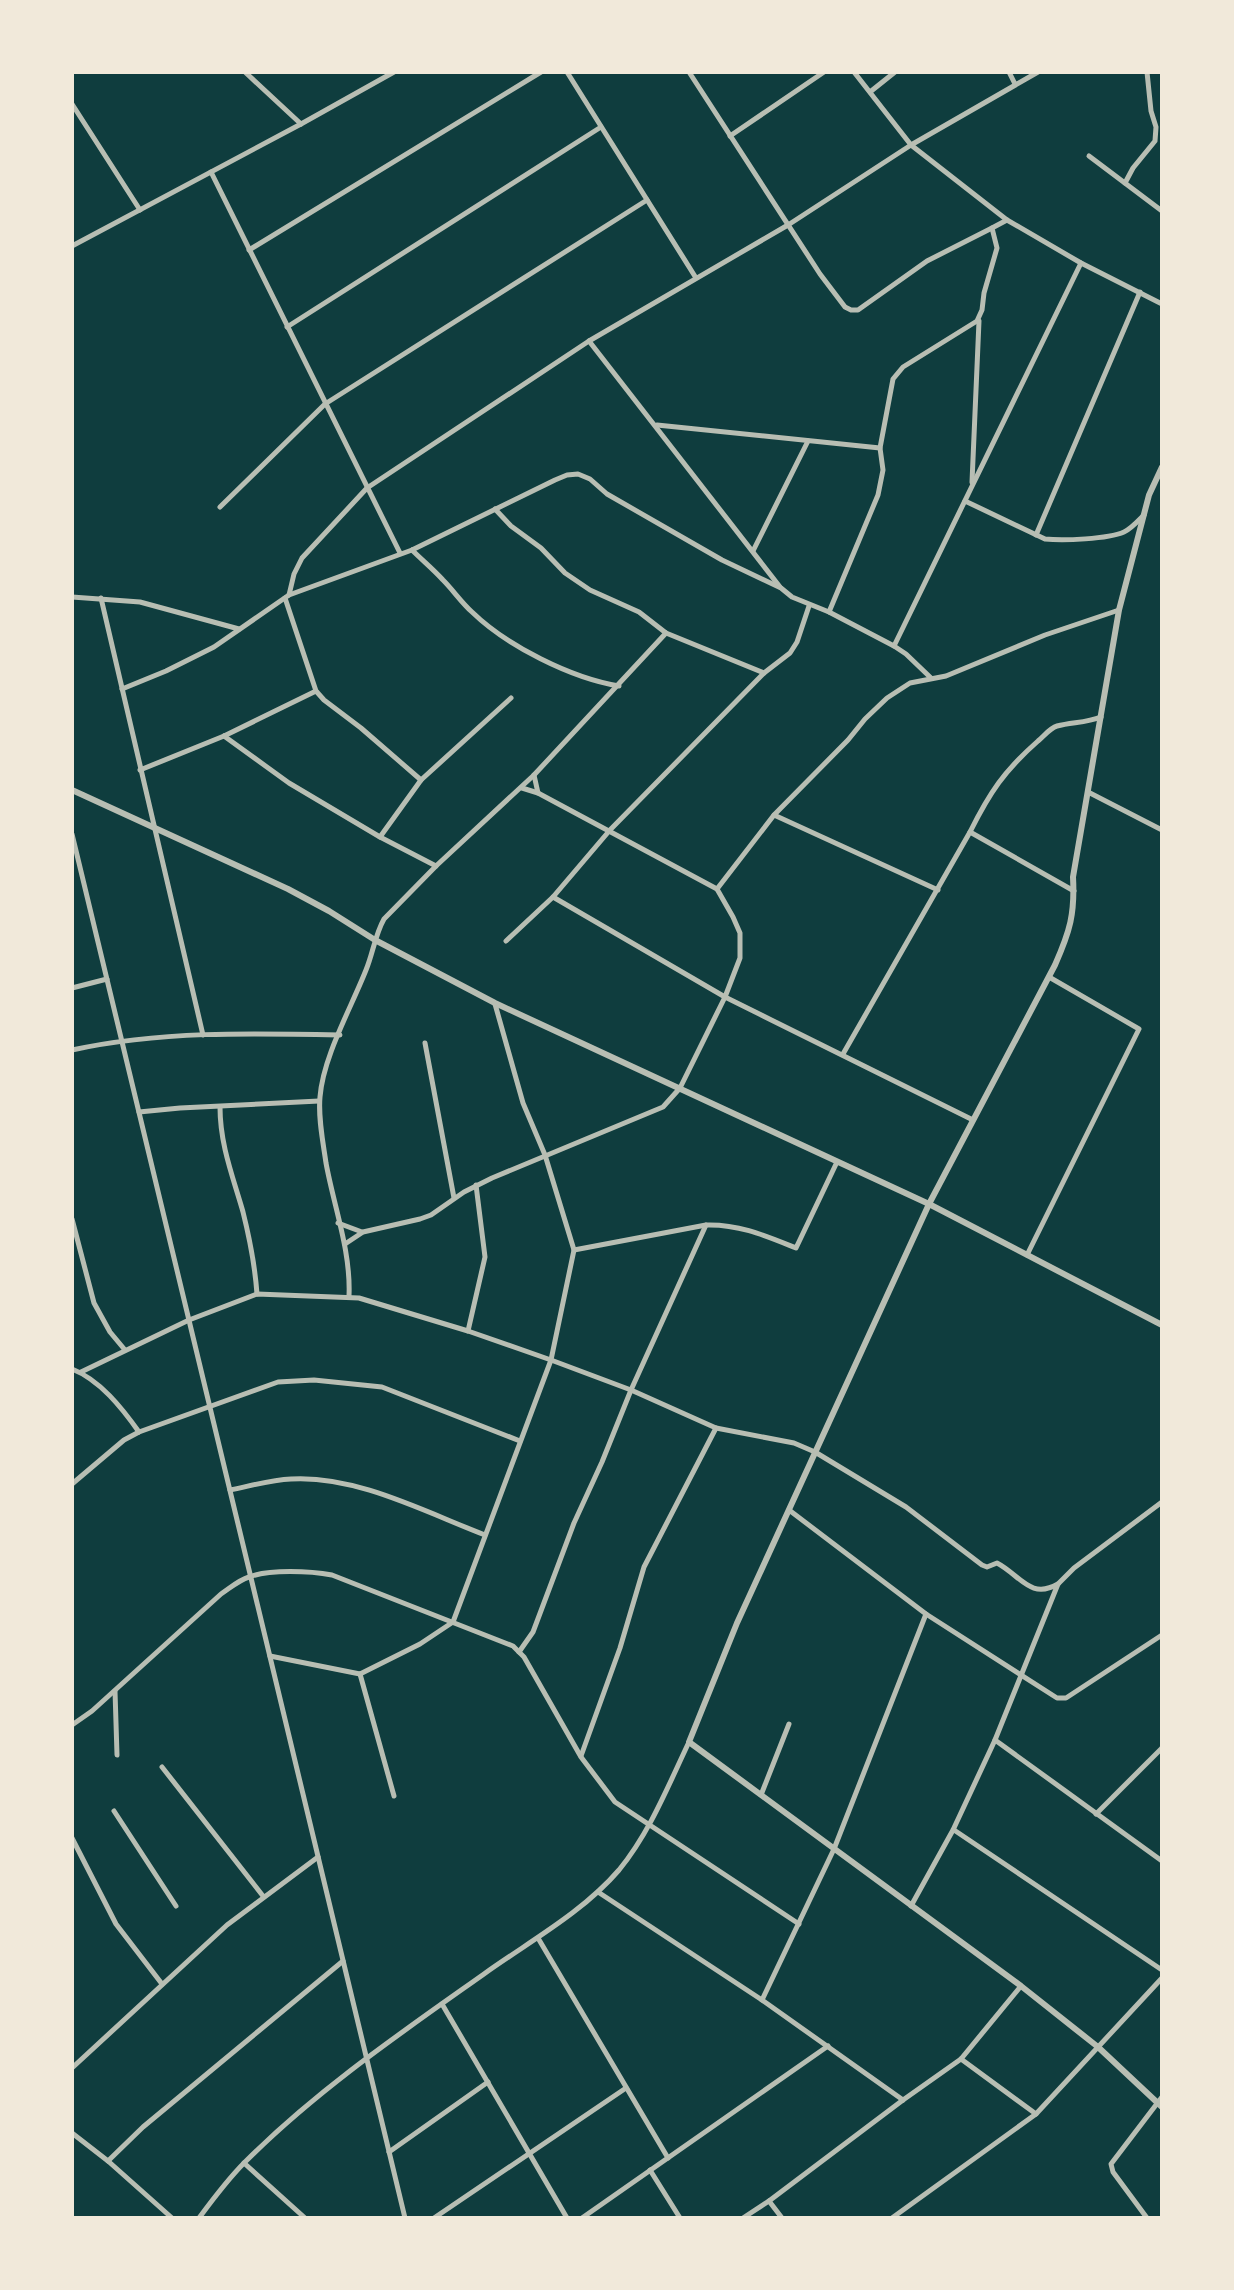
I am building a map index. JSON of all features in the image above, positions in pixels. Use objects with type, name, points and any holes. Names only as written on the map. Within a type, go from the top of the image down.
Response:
[{"type":"street","points":[[245,72],[301,124]]},
{"type":"street","points":[[72,246],[394,72]]},
{"type":"street","points":[[249,250],[541,72]]},
{"type":"street","points":[[567,72],[696,278]]},
{"type":"street","points":[[689,72],[820,274],[845,307],[851,310],[858,310],[927,261],[1007,220]]},
{"type":"street","points":[[730,136],[824,72]]},
{"type":"street","points":[[854,72],[911,145],[1007,220],[1081,263],[1162,304]]},
{"type":"street","points":[[870,92],[895,72]]},
{"type":"street","points":[[1009,72],[1015,84]]},
{"type":"street","points":[[421,780],[316,691],[287,596],[302,558],[367,488],[589,341],[788,225],[911,145],[1038,72]]},
{"type":"street","points":[[1125,183],[1155,141],[1156,127],[1147,72]]},
{"type":"street","points":[[72,104],[140,210]]},
{"type":"street","points":[[287,327],[601,127]]},
{"type":"street","points":[[1155,141],[1162,145]]},
{"type":"street","points":[[1089,156],[1162,211]]},
{"type":"street","points":[[211,172],[400,553]]},
{"type":"street","points":[[220,507],[325,404],[647,200]]},
{"type":"street","points":[[972,487],[980,316],[997,248],[992,228]]},
{"type":"street","points":[[894,646],[1081,263]]},
{"type":"street","points":[[1036,535],[1140,292]]},
{"type":"street","points":[[829,612],[878,495],[883,470],[880,448],[893,379],[903,367],[977,321],[980,316]]},
{"type":"street","points":[[589,341],[781,588],[809,606],[829,612],[894,646],[931,678]]},
{"type":"street","points":[[656,425],[880,448]]},
{"type":"street","points":[[753,551],[808,441]]},
{"type":"street","points":[[199,2218],[244,2163],[319,2096],[598,1892],[650,1825],[689,1742],[788,1509],[929,1204],[1049,977],[1069,932],[1073,877],[1119,610],[1149,495],[1162,467]]},
{"type":"street","points":[[122,689],[191,659],[287,596],[412,550],[567,475],[578,474],[590,479],[607,494],[722,560],[781,588]]},
{"type":"street","points":[[965,501],[1036,535],[1059,541],[1125,532],[1144,515]]},
{"type":"street","points":[[495,509],[565,573],[590,590],[639,612],[666,633],[764,673]]},
{"type":"street","points":[[412,550],[442,578],[472,613],[498,634],[550,664],[598,682],[619,686]]},
{"type":"street","points":[[72,597],[140,602],[240,629]]},
{"type":"street","points":[[101,598],[203,1035]]},
{"type":"street","points":[[506,941],[553,897],[610,830],[764,673],[790,653],[809,606]]},
{"type":"street","points":[[717,889],[774,815],[887,698],[910,683],[946,676],[1045,635],[1119,610]]},
{"type":"street","points":[[349,1296],[345,1244],[326,1159],[319,1101],[323,1078],[384,919],[436,866],[522,788],[666,633]]},
{"type":"street","points":[[598,682],[606,699]]},
{"type":"street","points":[[140,770],[224,736],[316,691]]},
{"type":"street","points":[[380,837],[421,780],[511,698]]},
{"type":"street","points":[[843,1054],[1000,779],[1054,726],[1088,722],[1101,717]]},
{"type":"street","points":[[224,736],[289,783],[436,866]]},
{"type":"street","points":[[534,775],[538,793]]},
{"type":"street","points":[[345,1244],[363,1232],[431,1215],[476,1185],[663,1107],[680,1088],[725,997],[740,958],[741,942],[733,917],[717,889],[610,830],[522,788]]},
{"type":"street","points":[[72,790],[288,889],[375,940],[495,1003],[929,1204],[1162,1325]]},
{"type":"street","points":[[1088,792],[1162,830]]},
{"type":"street","points":[[774,815],[938,890]]},
{"type":"street","points":[[970,832],[1074,891]]},
{"type":"street","points":[[72,834],[405,2218]]},
{"type":"street","points":[[553,897],[725,997],[973,1120]]},
{"type":"street","points":[[1027,1255],[1139,1029],[1049,977]]},
{"type":"street","points":[[72,988],[107,979]]},
{"type":"street","points":[[270,1656],[360,1674],[420,1644],[453,1622],[551,1360],[574,1250],[545,1155],[523,1103],[495,1003]]},
{"type":"street","points":[[72,1050],[122,1040],[203,1035],[340,1035]]},
{"type":"street","points":[[425,1043],[454,1198]]},
{"type":"street","points":[[139,1112],[319,1101]]},
{"type":"street","points":[[220,1107],[224,1152],[251,1242],[257,1294]]},
{"type":"street","points":[[574,1250],[706,1225],[738,1227],[796,1248],[837,1162]]},
{"type":"street","points":[[468,1331],[485,1257],[476,1185]]},
{"type":"street","points":[[72,1219],[94,1303],[110,1332],[125,1350]]},
{"type":"street","points":[[338,1223],[363,1232]]},
{"type":"street","points":[[519,1652],[533,1632],[562,1551],[706,1225]]},
{"type":"street","points":[[81,1372],[189,1320],[257,1294],[349,1296],[468,1331],[551,1360],[631,1390],[716,1428],[794,1443],[815,1452],[906,1507],[982,1565],[987,1567],[997,1563],[1031,1588],[1040,1590],[1058,1584],[1074,1568],[1162,1502]]},
{"type":"street","points":[[72,1369],[81,1372],[117,1405],[139,1432]]},
{"type":"street","points":[[72,1484],[124,1440],[139,1432],[278,1382],[293,1380],[382,1387],[520,1441]]},
{"type":"street","points":[[581,1757],[620,1648],[644,1567],[716,1428]]},
{"type":"street","points":[[230,1490],[289,1479],[351,1484],[485,1535]]},
{"type":"street","points":[[788,1509],[926,1614],[1057,1698],[1066,1698],[1162,1635]]},
{"type":"street","points":[[72,1716],[74,1724],[221,1594],[250,1576],[294,1572],[332,1575],[513,1646],[581,1757],[615,1802],[799,1924]]},
{"type":"street","points":[[911,1906],[953,1830],[995,1740],[1058,1584]]},
{"type":"street","points":[[762,2000],[834,1849],[926,1614]]},
{"type":"street","points":[[360,1674],[394,1796]]},
{"type":"street","points":[[115,1690],[117,1755]]},
{"type":"street","points":[[761,1795],[789,1724]]},
{"type":"street","points":[[995,1740],[1162,1861]]},
{"type":"street","points":[[689,1742],[1021,1986],[1161,2102],[1111,2164],[1113,2172],[1147,2218]]},
{"type":"street","points":[[1096,1814],[1162,1748]]},
{"type":"street","points":[[162,1767],[263,1896]]},
{"type":"street","points":[[114,1811],[176,1906]]},
{"type":"street","points":[[953,1830],[1162,1970]]},
{"type":"street","points":[[72,1838],[116,1924],[162,1984]]},
{"type":"street","points":[[72,2068],[227,1925],[318,1857]]},
{"type":"street","points":[[598,1892],[762,2000],[903,2100]]},
{"type":"street","points":[[538,1938],[668,2158]]},
{"type":"street","points":[[108,2161],[143,2127],[343,1961]]},
{"type":"street","points":[[892,2218],[1036,2114],[1162,1978]]},
{"type":"street","points":[[743,2218],[961,2059],[1021,1986]]},
{"type":"street","points":[[442,2004],[567,2218]]},
{"type":"street","points":[[582,2218],[828,2046]]},
{"type":"street","points":[[961,2059],[1036,2114]]},
{"type":"street","points":[[389,2152],[488,2082]]},
{"type":"street","points":[[434,2218],[626,2088]]},
{"type":"street","points":[[72,2133],[172,2218]]},
{"type":"street","points":[[244,2163],[305,2218]]},
{"type":"street","points":[[650,2170],[680,2218]]},
{"type":"street","points":[[769,2201],[782,2218]]}]
